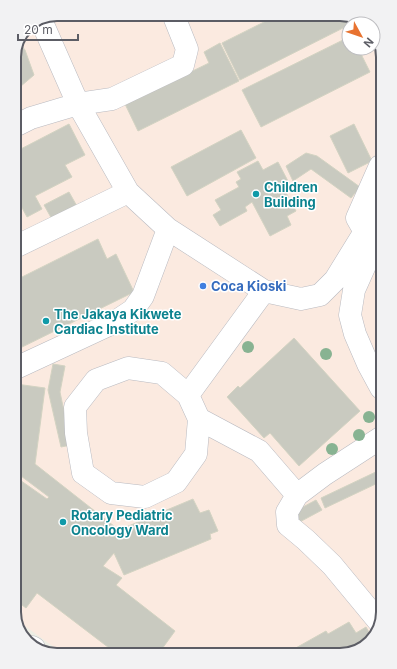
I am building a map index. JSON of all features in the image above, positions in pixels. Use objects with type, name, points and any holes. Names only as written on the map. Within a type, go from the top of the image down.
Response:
[{"type":"lane","points":[[21,123],[31,118],[78,104],[112,99],[183,66],[187,49],[177,21]]},
{"type":"lane","points":[[43,24],[78,104],[128,192],[168,229],[264,291],[301,299],[320,294],[335,280],[376,214]]},
{"type":"lane","points":[[376,175],[357,218],[371,239],[371,252],[354,290],[350,315],[355,334],[376,379]]},
{"type":"lane","points":[[21,246],[128,192]]},
{"type":"lane","points":[[21,366],[114,322],[133,310],[143,296],[168,229]]},
{"type":"lane","points":[[188,394],[264,291]]},
{"type":"lane","points":[[128,368],[162,373],[188,394],[199,420],[196,454],[176,482],[145,497],[111,493],[83,473],[76,433],[75,408],[96,380],[128,368]]},
{"type":"lane","points":[[199,420],[259,451],[296,495]]},
{"type":"lane","points":[[376,441],[296,495],[287,512],[288,526],[306,540],[332,565],[376,618]]},
{"type":"shaded area","points":[[56,21],[341,21],[341,56],[376,56],[376,617],[375,622],[366,638],[352,646],[340,648],[55,648],[23,624],[21,612],[21,54],[22,47],[28,35],[43,24]]},
{"type":"building","points":[[266,21],[341,21],[341,29],[240,80],[222,43]]},
{"type":"building","points":[[341,41],[341,56],[362,56],[370,72],[261,127],[242,90]]},
{"type":"building","points":[[220,43],[239,81],[138,131],[125,104],[209,63],[204,52]]},
{"type":"building","points":[[22,46],[25,50],[34,75],[21,86]]},
{"type":"building","points":[[69,124],[85,155],[65,165],[72,177],[35,196],[42,209],[27,217],[21,206],[21,149]]},
{"type":"building","points":[[354,124],[372,161],[348,173],[330,136]]},
{"type":"building","points":[[241,130],[256,158],[187,196],[171,167]]},
{"type":"building","points":[[306,153],[317,156],[360,187],[351,198],[311,169],[293,181],[286,166]]},
{"type":"building","name":"Children Building","points":[[258,161],[263,170],[278,162],[290,185],[284,189],[296,211],[287,216],[291,225],[270,236],[252,202],[245,207],[247,211],[220,226],[213,215],[221,210],[215,200],[239,187],[236,182],[241,179],[237,172]]},
{"type":"building","points":[[69,192],[78,208],[53,221],[44,205]]},
{"type":"building","name":"The Jakaya Kikwete Cardiac Institute","points":[[98,239],[107,259],[116,254],[134,292],[21,348],[21,278]]},
{"type":"building","points":[[294,338],[360,411],[299,466],[270,433],[264,438],[227,397],[238,386],[240,388]]},
{"type":"building","points":[[53,364],[65,366],[60,392],[71,445],[61,447],[48,390]]},
{"type":"building","name":"Rotary Pediatric Oncology Ward","points":[[21,385],[45,388],[35,464],[119,530],[193,499],[200,513],[209,510],[218,531],[210,534],[211,539],[124,575],[114,553],[103,566],[122,578],[116,585],[175,631],[163,648],[109,648],[37,593],[26,608],[21,604],[21,481],[47,499],[49,497],[21,476]]},
{"type":"building","points":[[376,472],[376,484],[325,508],[321,498]]},
{"type":"building","points":[[316,500],[322,510],[294,525],[288,515]]},
{"type":"building","points":[[349,622],[356,633],[366,627],[370,633],[362,641],[352,646],[340,648],[296,648],[326,631],[328,634]]},
{"type":"place","name":"Children Building","points":[[256,194]]},
{"type":"place","name":"Coca Kioski","points":[[203,286]]},
{"type":"place","name":"The Jakaya Kikwete Cardiac Institute","points":[[46,321]]},
{"type":"place","name":"Rotary Pediatric Oncology Ward","points":[[63,522]]}]
